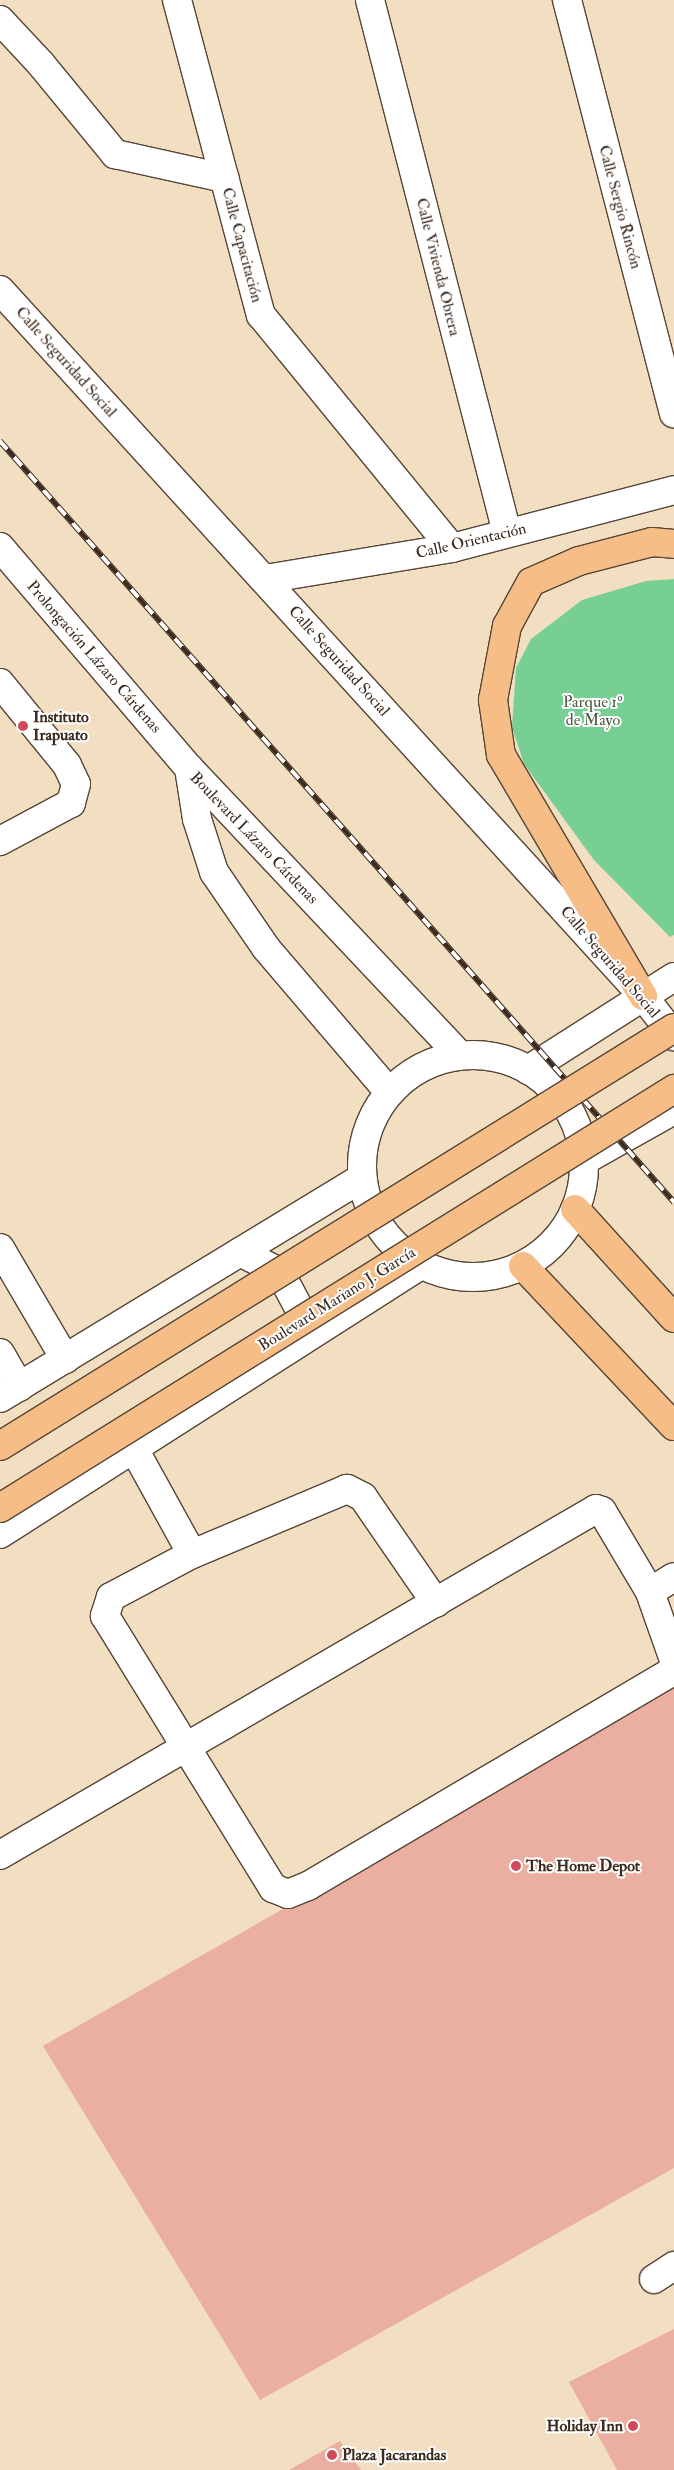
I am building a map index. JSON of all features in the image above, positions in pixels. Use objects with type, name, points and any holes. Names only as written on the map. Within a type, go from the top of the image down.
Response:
[{"type":"main road","points":[[643,996],[501,755],[493,700],[507,626],[531,582],[579,561],[652,542],[674,544]]},
{"type":"main road","points":[[0,1446],[674,1028]]},
{"type":"main road","name":"Boulevard Mariano J. García","points":[[0,1508],[674,1090]]},
{"type":"main road","points":[[575,1209],[674,1318]]},
{"type":"main road","points":[[523,1266],[674,1426]]},
{"type":"street","name":"Calle Capacitación","points":[[177,0],[261,315],[452,548]]},
{"type":"street","name":"Calle Vivienda Obrera","points":[[370,0],[507,534]]},
{"type":"street","name":"Calle Sergio Rincón","points":[[567,0],[674,413]]},
{"type":"street","points":[[0,20],[41,64],[115,154],[224,178]]},
{"type":"street","name":"Calle Seguridad Social","points":[[0,290],[643,996],[674,1036]]},
{"type":"street","name":"Calle Orientación","points":[[265,579],[452,548],[674,490]]},
{"type":"street","name":"Prolongación Lázaro Cárdenas","points":[[0,547],[189,768]]},
{"type":"street","points":[[0,684],[67,765],[76,784],[71,803],[0,841]]},
{"type":"street","name":"Boulevard Lázaro Cárdenas","points":[[189,768],[459,1056]]},
{"type":"street","name":"Boulevard Lázaro Cárdenas","points":[[189,768],[197,819],[214,872],[266,948],[390,1092]]},
{"type":"street","points":[[528,1070],[674,977]]},
{"type":"street","points":[[483,1055],[528,1070],[550,1087],[567,1109],[578,1134],[583,1161],[575,1209],[562,1232],[545,1251],[523,1266],[498,1275],[472,1278],[445,1275],[421,1265],[392,1243],[372,1213],[362,1178],[363,1147],[372,1118],[390,1092],[409,1074],[433,1062],[459,1056],[483,1055]]},
{"type":"street","points":[[583,1161],[674,1110]]},
{"type":"street","points":[[0,1353],[10,1392],[362,1178]]},
{"type":"street","points":[[0,1248],[65,1359]]},
{"type":"street","points":[[240,1252],[273,1269],[284,1280],[299,1308],[301,1341]]},
{"type":"street","points":[[0,1534],[421,1265]]},
{"type":"street","points":[[134,1449],[192,1554]]},
{"type":"street","points":[[0,1855],[186,1748],[436,1603],[596,1510],[602,1511],[650,1592],[674,1662],[672,1672],[308,1886],[288,1894],[273,1888],[186,1748],[105,1616],[111,1597],[192,1554],[348,1490],[362,1497],[436,1603]]},
{"type":"street","points":[[650,1592],[674,1577]]},
{"type":"green space","name":"Parque 1º de Mayo","points":[[674,579],[674,935],[670,937],[594,860],[524,764],[512,727],[516,668],[531,639],[582,600],[646,581]]},
{"type":"building","name":"The Home Depot","points":[[674,1686],[674,2168],[260,2400],[43,2046]]},
{"type":"building","name":"Holiday Inn","points":[[674,2329],[674,2470],[617,2470],[569,2382]]},
{"type":"building","name":"Plaza Jacarandas","points":[[340,2441],[361,2470],[289,2470]]},
{"type":"railway","points":[[0,441],[674,1202]]},
{"type":"place","name":"Instituto Irapuato","points":[[23,726]]},
{"type":"place","name":"The Home Depot","points":[[516,1866]]},
{"type":"place","name":"Holiday Inn","points":[[633,2426]]},
{"type":"place","name":"Plaza Jacarandas","points":[[332,2455]]}]
